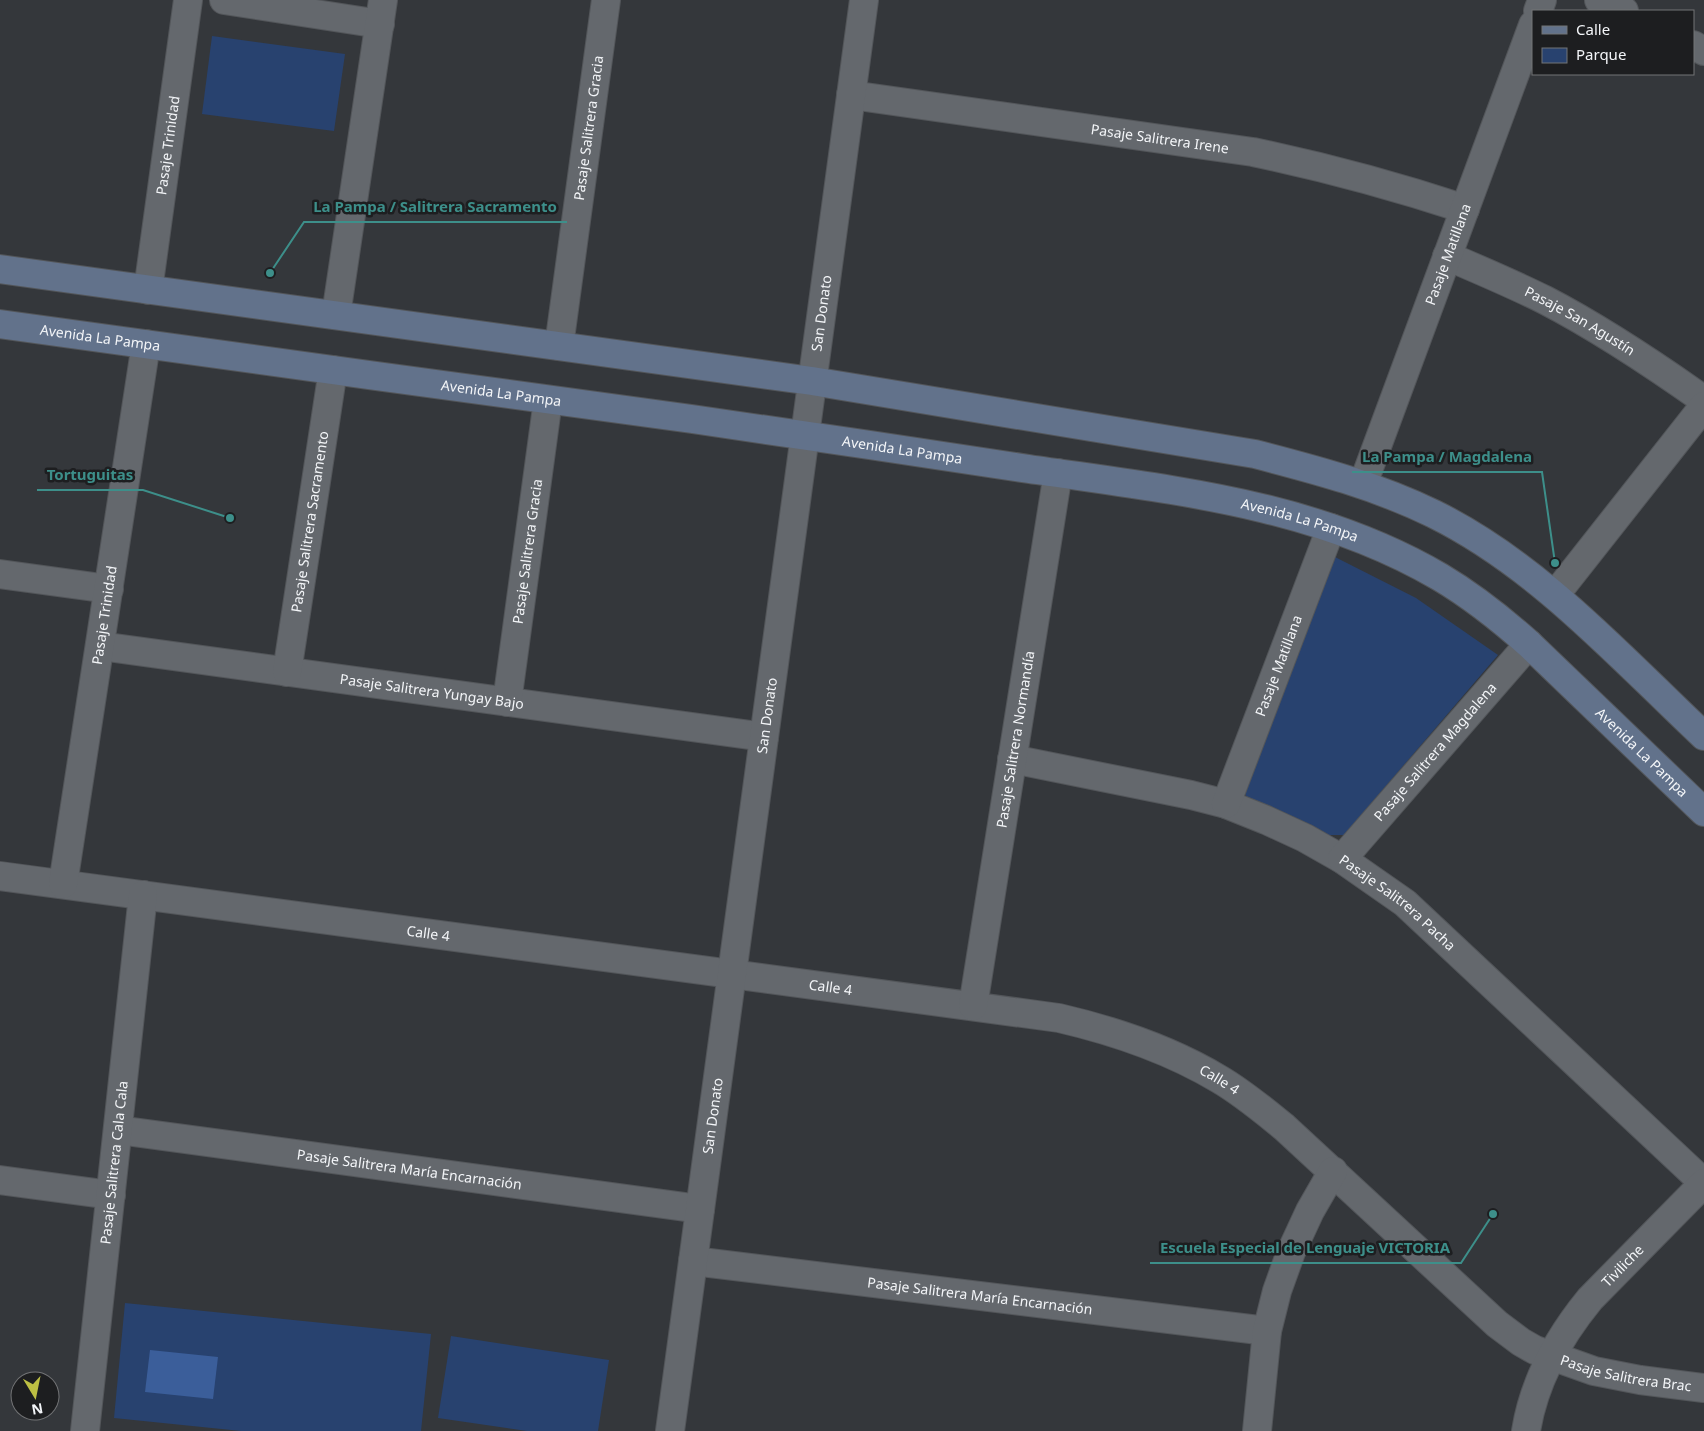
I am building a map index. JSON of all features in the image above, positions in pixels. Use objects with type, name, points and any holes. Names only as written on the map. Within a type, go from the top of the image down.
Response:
[{"type":"street","name":"Pasaje Trinidad","points":[[148,290],[188,0]]},
{"type":"street","points":[[224,0],[381,12],[336,316]]},
{"type":"street","name":"Pasaje Salitrera Gracia","points":[[559,346],[606,0]]},
{"type":"street","name":"San Donato","points":[[670,1431],[864,0]]},
{"type":"street","points":[[1599,0],[1622,10]]},
{"type":"street","name":"Pasaje Matillana","points":[[1363,484],[1532,28]]},
{"type":"street","name":"Pasaje Salitrera Irene","points":[[851,94],[1254,152],[1366,178],[1465,209]]},
{"type":"street","name":"Pasaje San Agustín","points":[[1447,256],[1536,296],[1591,326],[1651,362],[1704,400]]},
{"type":"street","points":[[0,270],[812,381],[1255,454],[1317,470],[1363,484],[1410,503],[1468,533],[1513,562],[1556,595],[1704,736]]},
{"type":"street","name":"Avenida La Pampa","points":[[0,324],[804,435],[1197,494],[1282,512],[1369,542],[1405,558],[1440,577],[1486,608],[1529,644],[1704,812]]},
{"type":"street","name":"Pasaje Trinidad","points":[[63,884],[146,344]]},
{"type":"street","name":"Pasaje Salitrera Sacramento","points":[[288,672],[333,370]]},
{"type":"street","name":"Pasaje Salitrera Gracia","points":[[507,702],[548,400]]},
{"type":"street","points":[[1556,595],[1704,406]]},
{"type":"street","name":"Pasaje Salitrera Normandía","points":[[973,1006],[1058,473]]},
{"type":"street","name":"Pasaje Matillana","points":[[1226,804],[1331,528]]},
{"type":"street","points":[[0,574],[109,589]]},
{"type":"street","name":"Pasaje Salitrera Magdalena","points":[[1342,859],[1529,644]]},
{"type":"street","name":"Pasaje Salitrera Yungay Bajo","points":[[100,646],[764,737]]},
{"type":"street","name":"Pasaje Salitrera Pacha","points":[[1012,759],[1191,795],[1226,804],[1305,838],[1342,859],[1406,903],[1704,1183]]},
{"type":"street","name":"Calle 4","points":[[0,876],[973,1006],[1059,1018],[1102,1028],[1185,1060],[1254,1102],[1333,1171],[1497,1324],[1521,1342],[1550,1356]]},
{"type":"street","name":"Pasaje Salitrera Cala Cala","points":[[85,1431],[143,895]]},
{"type":"street","name":"Pasaje Salitrera María Encarnación","points":[[118,1130],[700,1209]]},
{"type":"street","points":[[1257,1431],[1266,1331],[1277,1291],[1291,1252],[1310,1211],[1333,1171]]},
{"type":"street","points":[[0,1180],[111,1195]]},
{"type":"street","name":"Tiviliche","points":[[1526,1431],[1536,1389],[1550,1356],[1574,1318],[1704,1183]]},
{"type":"street","name":"Pasaje Salitrera María Encarnación","points":[[693,1261],[1266,1331]]},
{"type":"street","name":"Pasaje Salitrera Brac","points":[[1550,1356],[1594,1371],[1640,1380],[1704,1388]]},
{"type":"green space","points":[[212,36],[345,54],[334,131],[202,114]]},
{"type":"green space","points":[[1335,557],[1416,598],[1498,655],[1344,835],[1320,835],[1249,803],[1244,791]]},
{"type":"green space","points":[[125,1303],[431,1334],[421,1431],[241,1431],[114,1418]]},
{"type":"green space","points":[[451,1336],[609,1360],[598,1431],[527,1431],[438,1418]]},
{"type":"building","points":[[150,1350],[218,1357],[213,1399],[145,1392]]},
{"type":"place","name":"La Pampa / Salitrera Sacramento","points":[[270,273]]},
{"type":"place","name":"Tortuguitas","points":[[230,518]]},
{"type":"place","name":"La Pampa / Magdalena","points":[[1555,563]]},
{"type":"place","name":"Escuela Especial de Lenguaje VICTORIA","points":[[1493,1214]]}]
